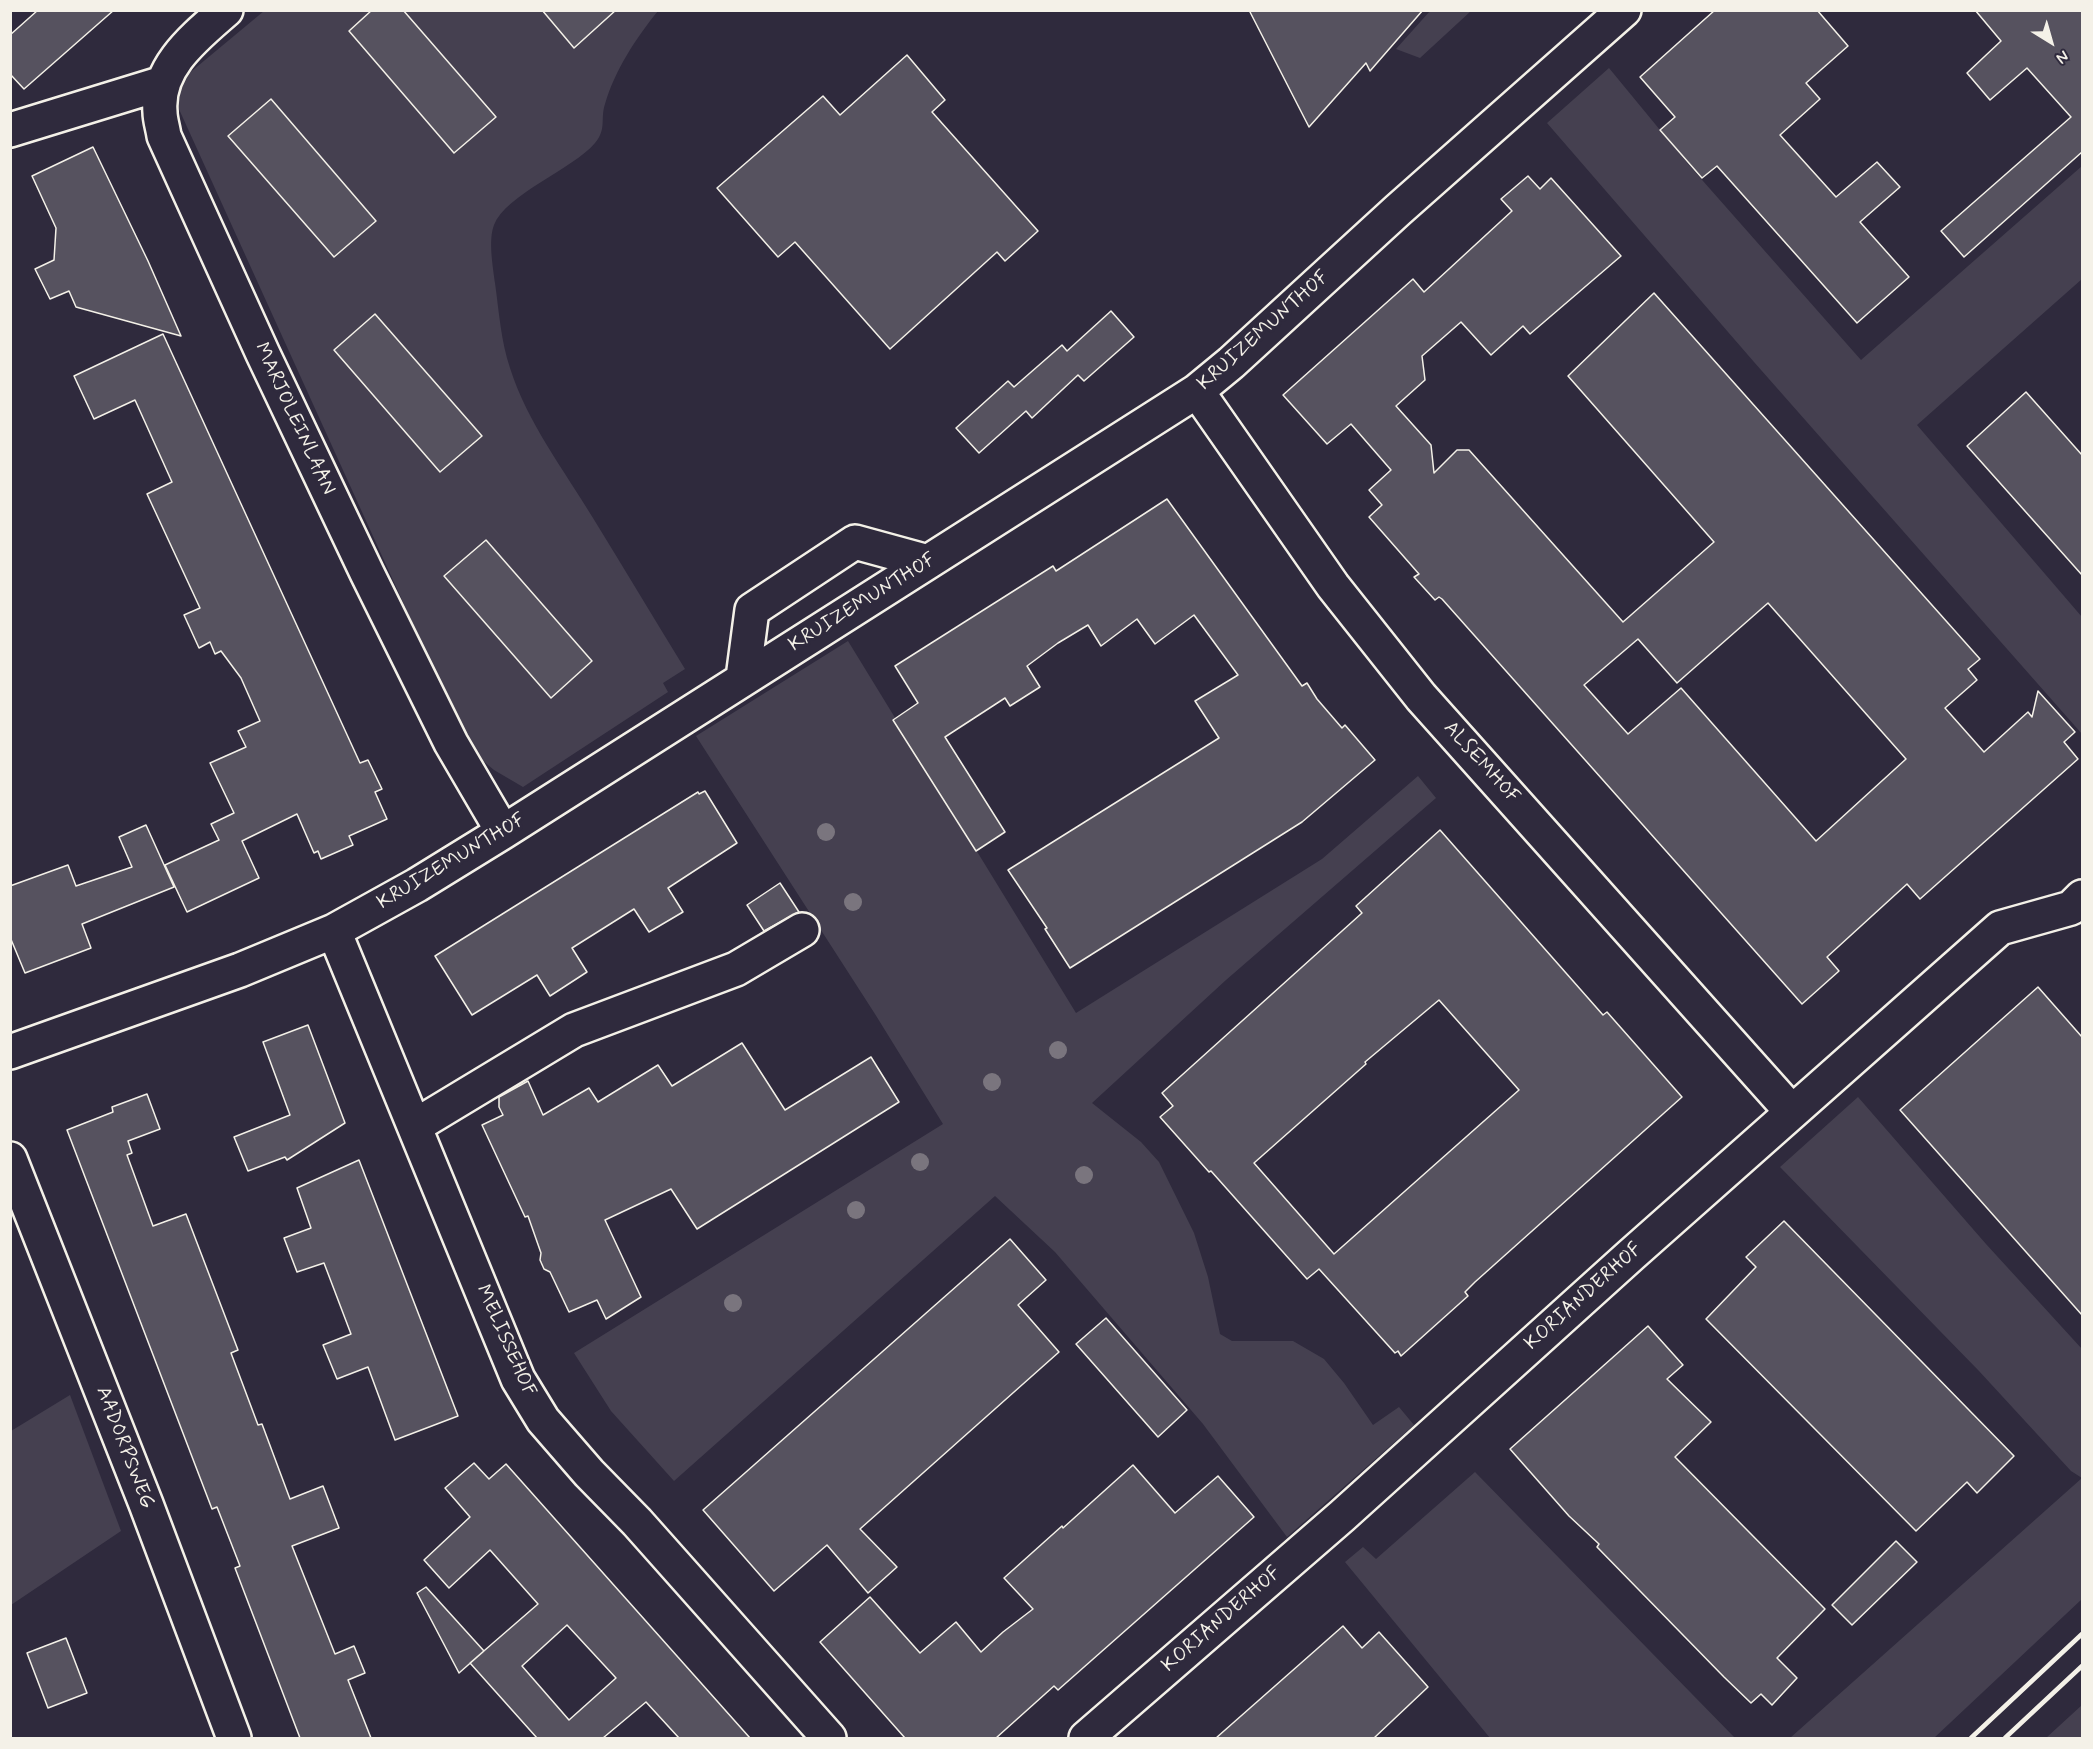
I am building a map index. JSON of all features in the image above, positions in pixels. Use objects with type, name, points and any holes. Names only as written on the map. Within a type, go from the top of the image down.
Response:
[{"type":"street","name":"MARJOLEINLAAN","points":[[226,10],[184,46],[163,82],[160,111],[164,136],[367,573],[451,743],[503,832]]},
{"type":"street","name":"KRUIZEMUNTHOF","points":[[10,1052],[240,970],[334,931],[417,885],[1197,391],[1624,10]]},
{"type":"street","points":[[10,130],[163,82]]},
{"type":"street","name":"ALSEMHOF","points":[[1197,391],[1333,586],[1421,697],[1792,1112]]},
{"type":"street","points":[[743,678],[752,610],[855,542],[928,562]]},
{"type":"street","name":"KORIANDERHOF","points":[[1100,1734],[1473,1396],[2000,928],[2071,908],[2082,897]]},
{"type":"street","points":[[415,1126],[574,1030],[736,969],[802,930]]},
{"type":"street","name":"MELISSEHOF","points":[[334,931],[518,1379],[543,1420],[830,1738]]},
{"type":"street","name":"AADORPSWEG","points":[[10,1159],[150,1515],[234,1738]]},
{"type":"shaded area","points":[[264,11],[658,11],[634,43],[614,79],[605,104],[599,138],[585,153],[511,203],[494,225],[491,246],[504,347],[517,388],[536,427],[685,669],[663,683],[668,692],[523,787],[494,770],[476,755],[452,710],[178,107],[178,87],[187,75]]},
{"type":"shaded area","points":[[1430,11],[1471,11],[1420,58],[1396,49]]},
{"type":"shaded area","points":[[1609,68],[1688,164],[1861,360],[2082,166],[2082,279],[1917,425],[2082,617],[2082,734],[1547,123]]},
{"type":"shaded area","points":[[848,641],[1076,1013],[1322,859],[1418,776],[1436,798],[1226,980],[1092,1103],[1141,1142],[1159,1162],[1194,1233],[1208,1277],[1220,1334],[1232,1341],[1293,1341],[1324,1359],[1373,1425],[1399,1407],[1414,1425],[1287,1537],[1203,1424],[1055,1252],[995,1196],[674,1481],[611,1411],[574,1353],[943,1124],[696,736]]},
{"type":"shaded area","points":[[1858,1097],[1986,1244],[2082,1349],[2082,1478],[2071,1471],[1979,1371],[1780,1167]]},
{"type":"shaded area","points":[[70,1395],[121,1531],[11,1605],[11,1431]]},
{"type":"shaded area","points":[[1475,1472],[1735,1738],[1490,1738],[1345,1562],[1363,1547],[1376,1559]]},
{"type":"shaded area","points":[[2082,1478],[2082,1599],[1934,1738],[1790,1738]]},
{"type":"shaded area","points":[[2082,1705],[2082,1738],[2046,1738]]},
{"type":"building","points":[[38,10],[114,10],[24,89],[10,74],[10,35]]},
{"type":"building","points":[[372,10],[403,10],[496,117],[454,153],[349,31]]},
{"type":"building","points":[[542,10],[616,10],[574,48]]},
{"type":"building","points":[[1249,10],[1423,10],[1370,71],[1366,63],[1309,127]]},
{"type":"building","points":[[1715,10],[1817,10],[1848,46],[1806,83],[1820,99],[1780,135],[1836,197],[1877,162],[1900,187],[1860,222],[1909,277],[1857,323],[1717,166],[1702,178],[1660,130],[1675,117],[1640,77]]},
{"type":"building","points":[[1975,10],[2082,10],[2082,152],[1964,257],[1941,231],[2071,117],[2027,68],[1990,100],[1967,73],[2001,41]]},
{"type":"building","points":[[907,55],[945,100],[932,112],[1038,231],[1005,261],[997,252],[890,349],[795,242],[778,257],[717,188],[823,96],[840,115]]},
{"type":"building","points":[[271,99],[376,221],[334,257],[228,136]]},
{"type":"building","points":[[93,147],[181,336],[76,307],[69,291],[50,299],[35,269],[54,260],[56,228],[32,176]]},
{"type":"building","points":[[1528,176],[1540,189],[1551,178],[1621,256],[1530,334],[1523,326],[1491,355],[1461,322],[1422,356],[1425,380],[1396,406],[1431,445],[1434,473],[1457,450],[1469,450],[1623,622],[1714,542],[1568,376],[1654,293],[1980,659],[1968,669],[1977,680],[1945,708],[1984,752],[2028,712],[2032,717],[2038,691],[2075,732],[2064,742],[2078,759],[1920,899],[1907,884],[1827,957],[1839,971],[1802,1004],[1442,599],[1439,597],[1435,600],[1414,577],[1419,574],[1369,517],[1382,505],[1369,490],[1391,470],[1351,424],[1327,444],[1283,395],[1413,279],[1424,292],[1512,211],[1501,199]],"holes":[[[1768,603],[1906,759],[1816,841],[1681,688],[1628,734],[1584,685],[1638,639],[1677,683]]]},
{"type":"building","points":[[1111,311],[1134,337],[1084,381],[1078,375],[1032,418],[1026,411],[979,453],[956,428],[1008,381],[1014,387],[1062,345],[1067,351]]},
{"type":"building","points":[[375,314],[482,436],[440,472],[334,350]]},
{"type":"building","points":[[163,334],[360,763],[368,760],[382,789],[375,792],[387,819],[349,836],[353,845],[321,859],[318,851],[314,853],[297,814],[242,841],[259,878],[187,912],[165,865],[219,840],[211,824],[234,813],[210,763],[246,747],[238,731],[260,721],[241,678],[221,651],[215,654],[210,642],[199,648],[184,615],[200,608],[147,494],[172,482],[135,400],[94,419],[74,376]]},
{"type":"building","points":[[2026,392],[2082,455],[2082,575],[1967,446]]},
{"type":"building","points":[[1167,499],[1302,686],[1307,683],[1317,699],[1342,728],[1345,725],[1375,760],[1302,822],[1070,968],[1045,929],[1047,928],[1008,870],[1219,738],[1195,701],[1238,675],[1194,615],[1155,644],[1137,619],[1101,646],[1088,625],[1058,643],[1027,666],[1040,687],[1010,706],[1005,698],[945,737],[1005,832],[976,851],[893,720],[918,703],[895,666],[1053,566],[1056,571]]},
{"type":"building","points":[[486,540],[592,661],[551,698],[444,576]]},
{"type":"building","points":[[705,791],[737,843],[668,888],[683,912],[649,932],[634,909],[572,948],[587,972],[550,996],[537,975],[472,1015],[435,956],[698,792],[699,794]]},
{"type":"building","points":[[146,825],[174,887],[82,924],[91,948],[25,973],[10,937],[10,886],[68,865],[76,886],[132,867],[119,837]]},
{"type":"building","points":[[1440,830],[1603,1015],[1607,1012],[1682,1097],[1475,1282],[1465,1292],[1468,1296],[1401,1356],[1398,1351],[1395,1353],[1319,1269],[1307,1279],[1160,1117],[1173,1106],[1162,1093],[1362,913],[1356,906]],"holes":[[[1439,1000],[1519,1090],[1334,1254],[1254,1163],[1366,1064],[1365,1062]]]},
{"type":"building","points":[[780,883],[799,912],[764,931],[747,905]]},
{"type":"building","points":[[2038,987],[2082,1037],[2082,1315],[1900,1110]]},
{"type":"building","points":[[308,1025],[345,1123],[287,1160],[285,1157],[248,1171],[234,1137],[290,1115],[263,1042]]},
{"type":"building","points":[[742,1043],[785,1110],[871,1057],[899,1102],[697,1229],[671,1189],[605,1220],[641,1297],[606,1319],[597,1300],[569,1312],[550,1272],[544,1269],[528,1216],[525,1217],[482,1125],[503,1115],[499,1107],[499,1097],[528,1081],[543,1115],[589,1088],[598,1102],[658,1065],[672,1086]]},
{"type":"building","points":[[147,1094],[160,1129],[128,1141],[132,1153],[127,1155],[153,1226],[186,1214],[238,1350],[231,1353],[258,1425],[262,1424],[290,1499],[323,1486],[339,1528],[292,1546],[335,1654],[354,1646],[365,1673],[348,1680],[371,1738],[300,1738],[235,1568],[240,1566],[217,1507],[212,1509],[67,1130],[113,1112],[112,1107]]},
{"type":"building","points":[[359,1160],[458,1416],[395,1440],[368,1367],[337,1379],[323,1345],[351,1334],[324,1263],[297,1272],[284,1238],[311,1228],[297,1188]]},
{"type":"building","points":[[1784,1221],[2014,1456],[1977,1493],[1967,1482],[1916,1531],[1706,1319],[1756,1267],[1746,1257]]},
{"type":"building","points":[[1010,1239],[1046,1280],[1018,1305],[1059,1352],[860,1529],[897,1567],[868,1593],[827,1545],[774,1591],[703,1510]]},
{"type":"building","points":[[1106,1318],[1187,1410],[1158,1437],[1076,1344]]},
{"type":"building","points":[[1648,1326],[1683,1365],[1667,1379],[1711,1422],[1675,1457],[1825,1609],[1777,1658],[1797,1678],[1772,1705],[1761,1694],[1751,1703],[1724,1677],[1597,1547],[1599,1544],[1569,1516],[1510,1449]]},
{"type":"building","points":[[474,1463],[489,1479],[506,1464],[750,1738],[679,1738],[646,1702],[603,1738],[537,1738],[470,1663],[538,1604],[490,1550],[449,1588],[424,1560],[470,1517],[445,1488]],"holes":[[[567,1625],[616,1678],[569,1720],[522,1666]]]},
{"type":"building","points":[[1133,1465],[1175,1513],[1218,1476],[1254,1517],[1058,1690],[1054,1686],[996,1738],[905,1738],[820,1642],[870,1597],[920,1653],[956,1622],[981,1652],[1033,1609],[1004,1578]]},
{"type":"building","points":[[1896,1541],[1917,1562],[1852,1625],[1832,1605]]},
{"type":"building","points":[[426,1587],[484,1651],[459,1673],[417,1593]]},
{"type":"building","points":[[1343,1626],[1362,1648],[1379,1632],[1428,1687],[1374,1738],[1216,1738]]},
{"type":"building","points":[[66,1638],[87,1693],[48,1708],[27,1653]]},
{"type":"railway","points":[[1971,1738],[2082,1634]]},
{"type":"railway","points":[[2005,1738],[2082,1666]]}]
